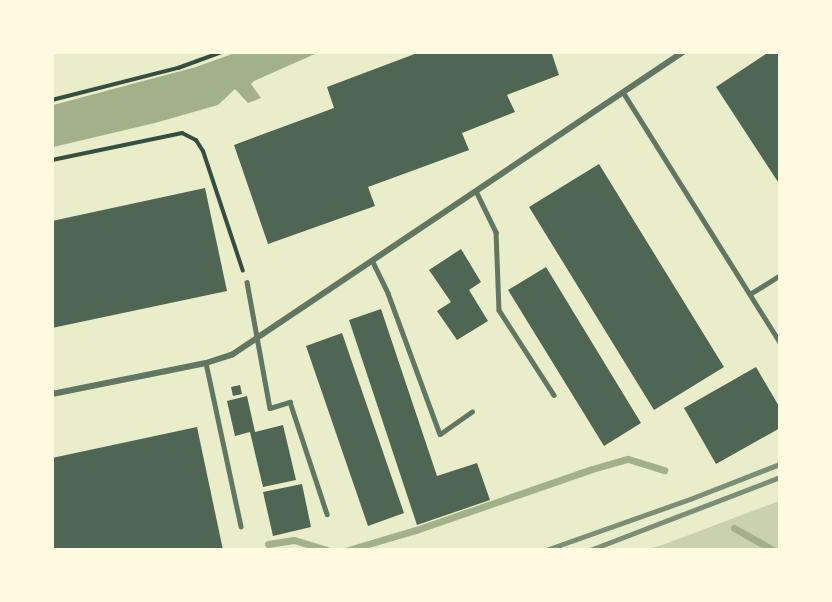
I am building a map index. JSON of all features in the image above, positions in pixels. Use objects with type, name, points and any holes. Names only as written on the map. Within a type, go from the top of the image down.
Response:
[{"type":"street","points":[[52,394],[206,363],[233,354],[683,52]]},
{"type":"lane","points":[[623,92],[780,342]]},
{"type":"lane","points":[[476,191],[496,232],[499,310],[554,395]]},
{"type":"lane","points":[[372,260],[388,293],[440,434],[472,412]]},
{"type":"lane","points":[[750,294],[780,275]]},
{"type":"lane","points":[[247,282],[270,408],[290,402],[327,514]]},
{"type":"lane","points":[[206,363],[241,526]]},
{"type":"path","points":[[52,100],[178,68],[222,52]]},
{"type":"path","points":[[52,160],[182,133],[196,140],[203,151],[247,282]]},
{"type":"shaded area","points":[[235,53],[317,53],[254,81],[251,84],[261,98],[248,103],[235,89],[218,105],[155,123],[53,147],[53,105],[196,67]]},
{"type":"shaded area","points":[[779,501],[779,549],[648,549],[665,544]]},
{"type":"building","points":[[420,52],[556,52],[552,54],[559,75],[507,95],[515,112],[462,133],[469,150],[368,187],[375,206],[268,244],[234,145],[334,108],[327,87]]},
{"type":"building","points":[[769,52],[780,52],[780,185],[716,87]]},
{"type":"building","points":[[599,164],[724,367],[654,410],[529,207]]},
{"type":"building","points":[[205,188],[227,291],[52,328],[52,221]]},
{"type":"building","points":[[461,249],[481,282],[469,290],[488,321],[457,340],[437,311],[451,302],[429,270]]},
{"type":"building","points":[[546,267],[641,423],[604,446],[508,290]]},
{"type":"building","points":[[381,309],[437,476],[477,463],[490,500],[417,525],[349,320]]},
{"type":"building","points":[[342,333],[404,513],[368,526],[306,346]]},
{"type":"building","points":[[756,367],[780,408],[780,428],[716,464],[684,408]]},
{"type":"building","points":[[240,385],[242,394],[233,396],[231,387]]},
{"type":"building","points":[[247,396],[255,432],[283,425],[296,480],[263,487],[250,432],[235,436],[227,401]]},
{"type":"building","points":[[197,427],[223,550],[52,550],[52,458]]},
{"type":"building","points":[[302,484],[311,527],[273,536],[263,492]]},
{"type":"waterway","points":[[348,550],[416,530],[592,469],[628,459],[664,470]]},
{"type":"waterway","points":[[734,528],[773,550]]},
{"type":"waterway","points":[[268,544],[294,540],[327,550]]},
{"type":"railway","points":[[546,550],[690,499],[780,464]]},
{"type":"railway","points":[[590,550],[780,477]]}]
